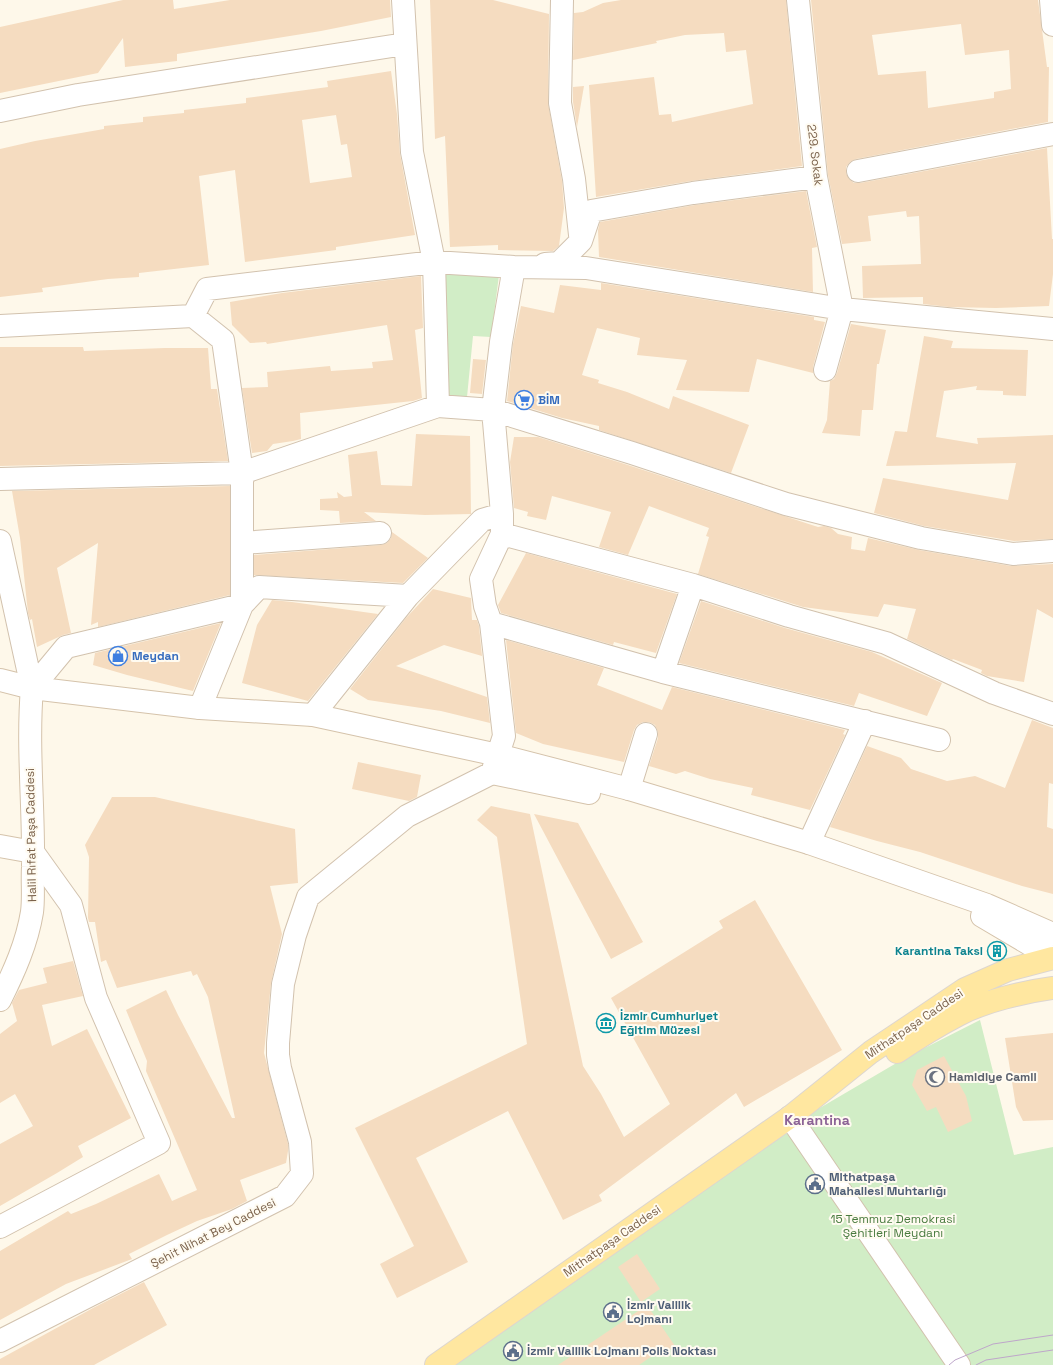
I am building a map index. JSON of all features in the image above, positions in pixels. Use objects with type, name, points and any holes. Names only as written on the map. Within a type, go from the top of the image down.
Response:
[{"type":"main road","name":"Mithatpaşa Caddesi","points":[[790,1117],[871,1052],[965,989],[1008,970],[1053,958]]},
{"type":"main road","points":[[1053,962],[1053,971]]},
{"type":"main road","name":"Mithatpaşa Caddesi","points":[[436,1365],[790,1117],[958,1014],[991,1002],[1031,991],[1053,988]]},
{"type":"street","points":[[403,0],[412,152],[434,262],[438,406]]},
{"type":"street","points":[[562,0],[560,103],[574,179],[581,241],[586,268]]},
{"type":"street","name":"229. Sokak","points":[[798,0],[816,177],[842,309]]},
{"type":"street","points":[[1051,0],[1053,25]]},
{"type":"street","points":[[0,111],[78,95],[405,44]]},
{"type":"street","points":[[858,171],[1053,134]]},
{"type":"street","points":[[514,267],[559,263],[581,241],[591,211],[692,193],[816,177]]},
{"type":"street","points":[[194,316],[207,289],[434,262],[514,267],[586,268],[842,309],[1053,329]]},
{"type":"street","points":[[495,763],[504,736],[491,623],[485,606],[481,579],[502,524],[493,410],[501,342],[514,267]]},
{"type":"street","points":[[824,370],[842,309]]},
{"type":"street","points":[[0,326],[194,316],[223,340],[242,473],[242,605]]},
{"type":"street","points":[[0,479],[242,473],[438,406],[493,410],[632,453],[786,504],[921,538],[1013,554],[1053,551]]},
{"type":"street","points":[[312,715],[408,596],[482,520],[502,524],[789,616],[886,643],[994,692],[1053,714]]},
{"type":"street","points":[[242,543],[380,533]]},
{"type":"street","name":"Halil Rıfat Paşa Caddesi","points":[[0,541],[32,688],[29,718],[33,852],[32,911],[29,926],[24,948],[0,1000]]},
{"type":"street","points":[[663,672],[693,585]]},
{"type":"street","points":[[200,708],[242,605],[259,587],[408,596]]},
{"type":"street","points":[[32,688],[66,647],[242,605]]},
{"type":"street","points":[[491,623],[663,672],[940,740]]},
{"type":"street","points":[[0,680],[32,688],[200,708],[312,715],[495,763],[625,800],[806,855],[983,916],[1053,958]]},
{"type":"street","points":[[809,843],[865,721]]},
{"type":"street","points":[[629,789],[646,734]]},
{"type":"street","points":[[495,763],[629,789],[809,843],[988,905],[1053,934]]},
{"type":"street","name":"Şehit Nihat Bey Caddesi","points":[[0,1341],[285,1196],[302,1174],[300,1142],[280,1068],[278,1043],[284,984],[295,935],[308,897],[407,816],[495,763]]},
{"type":"street","points":[[0,846],[33,852],[71,905],[96,998],[159,1143],[0,1228]]},
{"type":"street","points":[[790,1117],[959,1365]]},
{"type":"green space","points":[[440,269],[499,275],[491,337],[473,336],[467,397],[444,395]]},
{"type":"green space","name":"15 Temmuz Demokrasi Şehitleri Meydanı","points":[[980,1020],[1014,1155],[1053,1147],[1053,1365],[446,1365],[813,1112],[905,1058]]},
{"type":"building","points":[[123,0],[173,0],[174,9],[230,0],[390,0],[391,17],[321,31],[177,54],[177,61],[125,67],[123,38],[98,73],[0,93],[0,27]]},
{"type":"building","points":[[430,0],[493,0],[549,14],[548,103],[562,181],[564,208],[559,246],[553,251],[498,250],[498,245],[450,247],[445,136],[435,139]]},
{"type":"building","points":[[621,0],[786,0],[802,166],[691,181],[596,197],[589,85],[654,77],[659,115],[671,114],[672,122],[753,104],[746,50],[726,52],[724,33],[685,35],[656,41],[657,43],[573,60],[574,13],[583,12],[603,3]]},
{"type":"building","points":[[811,0],[1038,0],[1047,67],[1049,67],[1048,122],[856,159],[850,162],[846,167],[846,173],[849,179],[854,183],[860,183],[1047,148],[1053,239],[1053,274],[1049,306],[996,308],[949,307],[923,304],[923,297],[863,298],[862,266],[921,264],[919,216],[907,217],[906,211],[868,216],[871,241],[842,244],[828,175]],"holes":[[[961,24],[965,55],[1009,50],[1011,89],[994,92],[994,98],[928,108],[926,71],[878,75],[872,35]]]},
{"type":"building","points":[[391,71],[397,114],[400,154],[415,235],[336,247],[336,250],[245,262],[235,170],[199,176],[209,265],[139,273],[139,277],[108,279],[42,288],[43,292],[0,297],[0,149],[35,141],[104,129],[104,126],[143,122],[143,117],[184,113],[184,110],[246,103],[246,98],[328,87],[327,81]],"holes":[[[336,115],[341,145],[347,144],[352,177],[310,183],[302,120]]]},
{"type":"building","points":[[584,86],[577,127],[573,102],[573,87]]},
{"type":"building","points":[[806,191],[817,247],[812,248],[813,292],[599,257],[598,230],[600,222],[695,205]]},
{"type":"building","points":[[421,276],[423,328],[415,330],[422,398],[413,401],[300,413],[301,439],[273,444],[267,451],[252,453],[242,388],[268,387],[267,372],[330,366],[331,371],[373,368],[372,362],[393,360],[387,325],[267,344],[266,342],[250,343],[232,325],[230,302],[282,293]]},
{"type":"building","points":[[601,283],[814,317],[814,320],[825,322],[813,367],[813,373],[757,359],[749,392],[676,390],[687,360],[637,355],[640,338],[597,328],[582,375],[599,380],[598,383],[627,392],[669,409],[673,396],[749,425],[731,473],[599,430],[599,426],[562,418],[507,401],[513,344],[521,306],[554,313],[560,285],[601,290]]},
{"type":"building","points":[[851,324],[886,330],[879,364],[877,364],[873,410],[862,410],[860,436],[822,433],[827,420],[830,381],[834,379],[837,373]]},
{"type":"building","points":[[924,336],[953,341],[951,348],[1028,350],[1026,396],[1003,395],[1003,391],[976,390],[977,386],[944,391],[936,437],[978,444],[977,438],[1053,435],[1053,539],[1014,541],[924,526],[874,513],[883,478],[1008,500],[1016,463],[886,466],[895,431],[907,432]]},
{"type":"building","points":[[0,347],[83,347],[84,351],[208,348],[211,389],[217,389],[228,461],[0,466]]},
{"type":"building","points":[[473,359],[486,360],[482,394],[470,393]]},
{"type":"building","points":[[416,434],[470,436],[471,514],[425,515],[364,512],[376,521],[340,523],[339,511],[320,510],[320,499],[338,498],[337,492],[344,497],[352,496],[348,455],[377,451],[381,485],[412,486]]},
{"type":"building","points":[[514,437],[538,437],[818,527],[824,526],[831,528],[838,534],[852,537],[851,549],[865,551],[868,538],[919,550],[1011,566],[1053,564],[1053,618],[1037,609],[1024,682],[987,676],[981,673],[982,670],[953,659],[952,660],[907,639],[916,609],[884,604],[878,617],[803,607],[698,574],[709,537],[706,536],[709,528],[649,506],[628,555],[599,547],[611,512],[552,496],[546,520],[527,516],[528,512],[514,508],[510,462]]},
{"type":"building","points":[[230,486],[230,595],[98,627],[98,622],[91,625],[98,543],[57,568],[71,633],[37,647],[32,619],[30,620],[28,613],[20,538],[12,491]]},
{"type":"building","points":[[392,532],[428,558],[403,583],[254,575],[254,555],[381,545],[387,543],[391,538]]},
{"type":"building","points":[[526,553],[677,594],[656,653],[614,642],[613,645],[501,613],[498,605]]},
{"type":"building","points":[[433,589],[471,598],[472,620],[477,620],[479,626],[482,656],[444,645],[396,666],[487,697],[490,723],[441,711],[368,700],[350,689],[406,618]]},
{"type":"building","points":[[272,600],[378,614],[308,701],[242,683],[257,625]]},
{"type":"building","points":[[701,601],[785,628],[872,652],[942,683],[927,716],[859,693],[854,706],[679,663]]},
{"type":"building","points":[[221,623],[193,691],[93,665],[95,653]]},
{"type":"building","points":[[506,640],[604,668],[597,685],[662,710],[672,687],[845,730],[843,734],[845,735],[810,810],[751,795],[753,788],[710,779],[685,771],[676,774],[649,766],[658,738],[658,732],[655,725],[649,722],[643,722],[637,725],[624,762],[543,744],[516,733]]},
{"type":"building","points":[[1032,720],[1053,728],[1053,784],[1049,783],[1047,827],[1053,829],[1053,894],[1022,886],[920,852],[830,827],[867,746],[901,758],[911,769],[947,781],[975,776],[1005,788]]},
{"type":"building","points":[[358,762],[421,775],[417,797],[409,801],[352,789]]},
{"type":"building","points":[[112,797],[155,797],[295,829],[298,883],[270,886],[282,934],[271,983],[264,1053],[288,1144],[286,1163],[240,1180],[247,1201],[232,1209],[197,1221],[167,1235],[129,1254],[132,1259],[66,1284],[0,1320],[0,1251],[68,1211],[71,1214],[96,1204],[159,1174],[172,1201],[197,1190],[146,1071],[147,1061],[126,1010],[166,990],[232,1118],[235,1118],[208,997],[197,974],[193,976],[191,971],[117,988],[106,960],[101,962],[95,922],[89,922],[88,918],[89,857],[85,845]]},
{"type":"building","points":[[491,806],[530,814],[583,1066],[601,1094],[624,1137],[670,1104],[611,998],[723,928],[719,921],[755,900],[842,1050],[744,1107],[736,1093],[599,1195],[602,1201],[563,1220],[508,1111],[416,1158],[468,1262],[397,1298],[380,1264],[414,1246],[355,1128],[527,1044],[497,837],[477,820]]},
{"type":"building","points":[[534,814],[578,823],[643,942],[611,959]]},
{"type":"building","points":[[73,961],[83,996],[42,1005],[52,1046],[87,1029],[131,1118],[78,1146],[83,1157],[0,1206],[0,1144],[33,1126],[15,1094],[0,1103],[0,1034],[17,1021],[12,1003],[19,990],[47,983],[43,968]]},
{"type":"building","points":[[1053,1033],[1053,1120],[1023,1121],[1016,1107],[1005,1038]]},
{"type":"building","name":"Hamidiye Camii","points":[[944,1056],[966,1096],[972,1121],[948,1132],[936,1107],[927,1111],[912,1085],[917,1070]]},
{"type":"building","points":[[637,1254],[660,1289],[641,1302],[618,1267]]},
{"type":"building","points":[[144,1282],[167,1325],[94,1365],[0,1365],[0,1359]]},
{"type":"building","name":"İzmir Valilik Lojmanı","points":[[647,1305],[675,1346],[661,1356],[658,1352],[639,1365],[558,1365]]},
{"type":"tram line","points":[[949,1365],[955,1360],[993,1344],[1053,1335]]},
{"type":"tram line","points":[[976,1365],[986,1360],[1053,1350]]},
{"type":"place","name":"BİM","points":[[524,400]]},
{"type":"place","name":"Meydan","points":[[118,656]]},
{"type":"place","name":"Karantina Taksi","points":[[997,951]]},
{"type":"place","name":"İzmir Cumhuriyet Eğitim Müzesi","points":[[606,1023]]},
{"type":"place","name":"Hamidiye Camii","points":[[935,1077]]},
{"type":"place","name":"Mithatpaşa Mahallesi Muhtarlığı","points":[[815,1184]]},
{"type":"place","name":"İzmir Valilik Lojmanı","points":[[613,1312]]},
{"type":"place","name":"İzmir Valilik Lojmanı Polis Noktası","points":[[513,1351]]},
{"type":"district","name":"Karantina","points":[[817,1120]]}]
